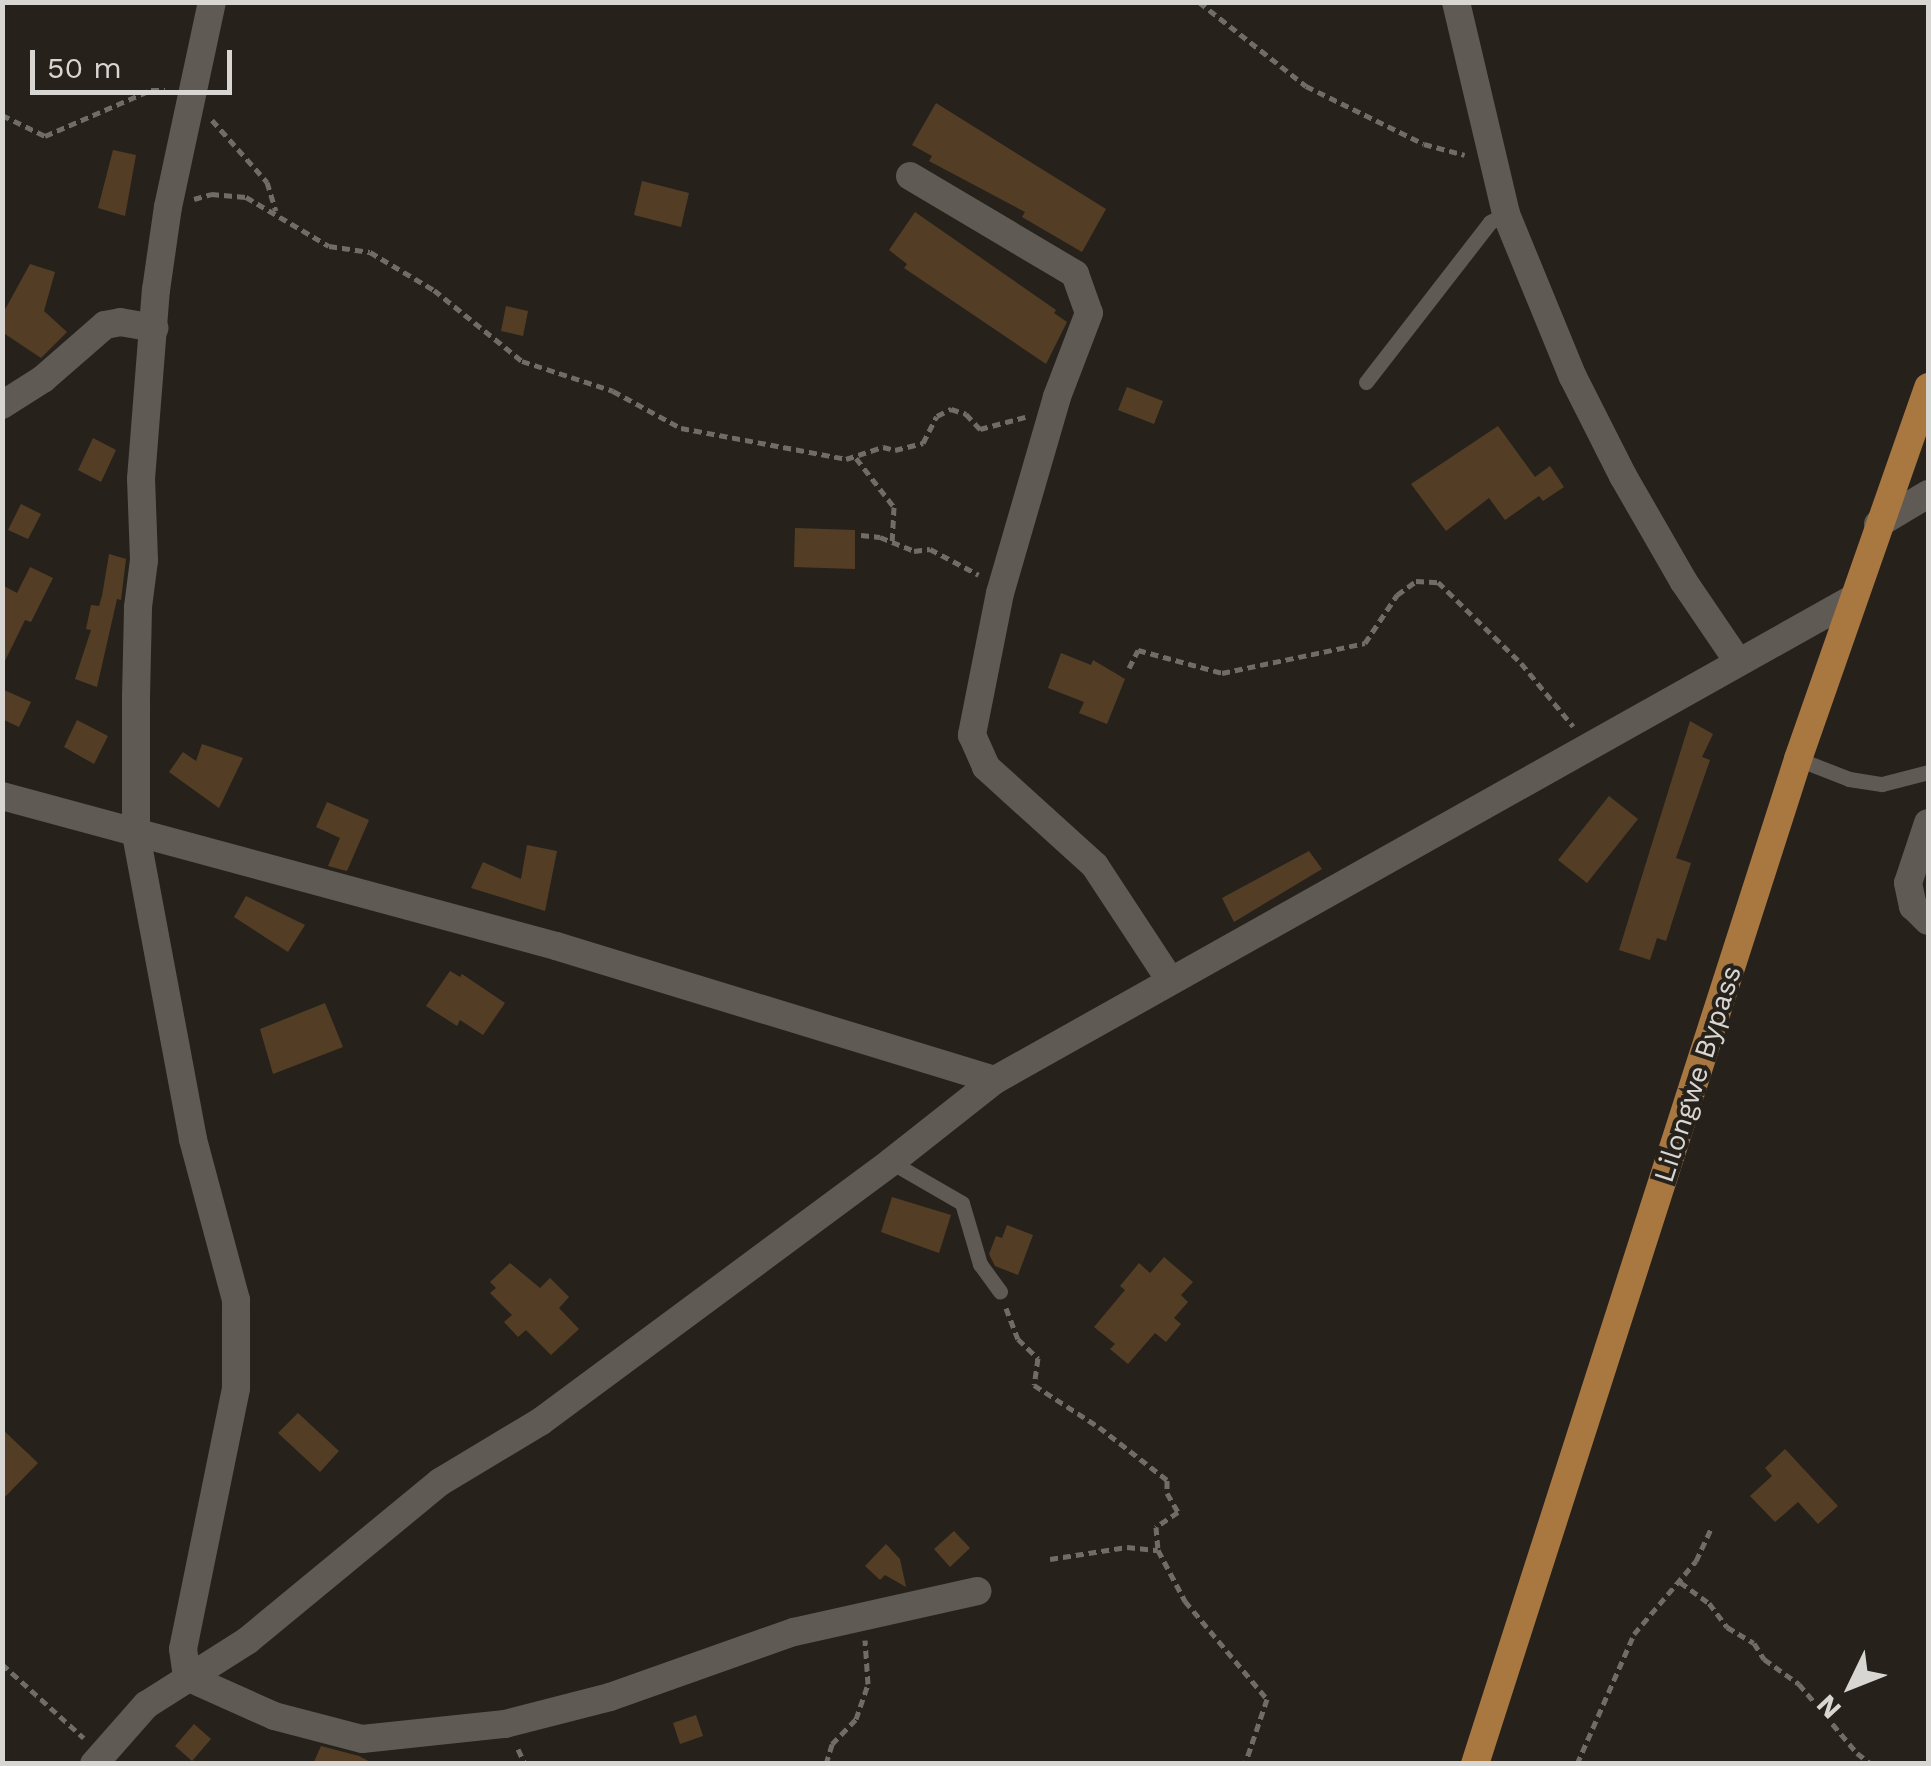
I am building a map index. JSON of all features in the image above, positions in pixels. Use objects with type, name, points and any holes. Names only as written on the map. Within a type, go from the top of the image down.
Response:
[{"type":"main road","name":"Lilongwe Bypass","points":[[1475,1764],[1798,759],[1928,387]]},
{"type":"street","points":[[187,1676],[183,1649],[234,1404],[236,1300],[193,1139],[136,834],[138,607],[144,560],[140,479],[168,206],[212,2]]},
{"type":"street","points":[[1456,2],[1506,214],[1573,376],[1623,476],[1684,582],[1737,660]]},
{"type":"street","points":[[910,176],[1074,274],[1089,313],[1057,397],[1000,594],[973,718],[976,752],[986,767],[1095,866],[1170,980]]},
{"type":"street","points":[[2,405],[43,378],[105,325],[120,322],[154,328]]},
{"type":"street","points":[[1878,524],[1928,494]]},
{"type":"street","points":[[98,1759],[146,1705],[247,1641],[440,1482],[540,1422],[995,1080],[1737,660],[1852,599]]},
{"type":"street","points":[[4,803],[136,834],[556,946],[995,1080]]},
{"type":"street","points":[[1928,822],[1908,883],[1913,906],[1928,921]]},
{"type":"street","points":[[187,1676],[357,1755],[610,1698],[794,1632],[976,1592]]},
{"type":"lane","points":[[1366,382],[1490,222],[1506,214]]},
{"type":"lane","points":[[1798,759],[1849,779],[1882,784],[1928,772]]},
{"type":"lane","points":[[890,1162],[962,1203],[980,1264],[1000,1292]]},
{"type":"path","points":[[1198,2],[1306,86],[1424,144],[1492,163]]},
{"type":"path","points":[[2,115],[45,136],[151,90],[191,96],[268,182],[277,214]]},
{"type":"path","points":[[168,206],[211,194],[246,196],[329,246],[370,252],[434,290],[522,360],[613,391],[681,428],[846,459],[883,448],[895,450],[922,443],[936,416],[951,409],[966,414],[980,429],[1016,422],[1057,397]]},
{"type":"path","points":[[856,457],[894,506],[892,542]]},
{"type":"path","points":[[861,535],[914,551],[930,550],[983,577],[1000,594]]},
{"type":"path","points":[[1129,668],[1138,650],[1222,673],[1365,643],[1398,595],[1416,581],[1438,582],[1521,663],[1588,744]]},
{"type":"path","points":[[1000,1292],[1018,1338],[1038,1358],[1034,1385],[1100,1427],[1167,1480],[1167,1493],[1178,1512],[1156,1527],[1158,1550],[1186,1601],[1267,1699],[1245,1764]]},
{"type":"path","points":[[1577,1764],[1634,1634],[1669,1588],[1680,1582],[1696,1561],[1712,1526]]},
{"type":"path","points":[[1050,1560],[1127,1546],[1158,1550]]},
{"type":"path","points":[[1680,1582],[1708,1603],[1727,1627],[1754,1642],[1764,1659],[1799,1684],[1857,1754],[1871,1764]]},
{"type":"path","points":[[826,1764],[832,1744],[856,1719],[868,1684],[868,1656],[859,1618]]},
{"type":"path","points":[[2,1664],[98,1759]]},
{"type":"building","points":[[936,103],[1106,209],[1082,252],[1022,217],[1025,212],[929,161],[932,156],[912,145]]},
{"type":"building","points":[[113,150],[136,155],[125,216],[98,208]]},
{"type":"building","points":[[642,181],[689,193],[681,227],[634,215]]},
{"type":"building","points":[[915,212],[1056,310],[1054,313],[1067,322],[1046,364],[904,268],[907,264],[889,250]]},
{"type":"building","points":[[30,264],[55,272],[44,311],[67,332],[41,358],[2,332],[2,315]]},
{"type":"building","points":[[506,306],[528,311],[523,336],[501,331]]},
{"type":"building","points":[[1127,387],[1163,401],[1154,424],[1118,410]]},
{"type":"building","points":[[1498,426],[1535,477],[1550,466],[1564,487],[1543,501],[1539,496],[1505,520],[1489,498],[1446,531],[1411,484]]},
{"type":"building","points":[[93,438],[116,450],[101,482],[78,470]]},
{"type":"building","points":[[21,504],[41,514],[28,539],[8,530]]},
{"type":"building","points":[[795,528],[855,530],[855,569],[794,567]]},
{"type":"building","points":[[109,554],[126,559],[121,600],[117,599],[97,687],[75,679],[91,630],[86,629],[91,605],[99,606],[102,596]]},
{"type":"building","points":[[30,567],[53,578],[31,622],[25,620],[2,667],[2,585],[17,593]]},
{"type":"building","points":[[1061,653],[1091,665],[1093,660],[1125,679],[1107,724],[1079,713],[1084,702],[1048,688]]},
{"type":"building","points":[[2,689],[31,702],[19,727],[2,719]]},
{"type":"building","points":[[77,720],[108,736],[94,764],[64,747]]},
{"type":"building","points":[[1690,721],[1713,734],[1702,757],[1710,760],[1676,858],[1691,863],[1666,941],[1657,938],[1650,960],[1619,950]]},
{"type":"building","points":[[202,744],[243,758],[219,808],[169,772],[183,752],[196,761]]},
{"type":"building","points":[[1609,796],[1638,819],[1587,883],[1558,860]]},
{"type":"building","points":[[327,802],[369,820],[347,871],[328,866],[340,838],[316,827]]},
{"type":"building","points":[[527,845],[557,851],[545,911],[471,888],[483,862],[521,879]]},
{"type":"building","points":[[1309,851],[1322,869],[1234,922],[1222,898]]},
{"type":"building","points":[[246,896],[305,925],[288,952],[234,917]]},
{"type":"building","points":[[450,971],[460,977],[462,974],[505,1003],[483,1035],[460,1020],[457,1026],[426,1006]]},
{"type":"building","points":[[325,1003],[343,1047],[273,1074],[260,1029]]},
{"type":"building","points":[[892,1197],[951,1215],[939,1253],[881,1232]]},
{"type":"building","points":[[1007,1225],[1033,1235],[1018,1275],[995,1266],[989,1254],[996,1236],[1002,1238]]},
{"type":"building","points":[[1164,1257],[1193,1282],[1181,1295],[1188,1302],[1174,1318],[1181,1324],[1166,1342],[1155,1333],[1128,1364],[1110,1349],[1115,1344],[1094,1327],[1125,1290],[1120,1286],[1139,1263],[1150,1273]]},
{"type":"building","points":[[510,1263],[540,1288],[550,1278],[569,1297],[559,1308],[579,1329],[551,1355],[526,1330],[518,1337],[504,1322],[512,1315],[490,1293],[496,1288],[490,1282]]},
{"type":"building","points":[[298,1413],[339,1451],[320,1472],[278,1433]]},
{"type":"building","points":[[2,1429],[38,1463],[2,1500]]},
{"type":"building","points":[[1785,1449],[1838,1506],[1818,1524],[1798,1502],[1775,1522],[1750,1496],[1772,1476],[1765,1468]]},
{"type":"building","points":[[954,1531],[970,1548],[950,1567],[934,1549]]},
{"type":"building","points":[[886,1544],[900,1559],[906,1587],[885,1575],[880,1580],[865,1566]]},
{"type":"building","points":[[696,1715],[703,1736],[680,1744],[673,1723]]},
{"type":"building","points":[[194,1724],[211,1739],[192,1761],[175,1746]]},
{"type":"building","points":[[321,1746],[359,1756],[374,1764],[313,1764]]}]
